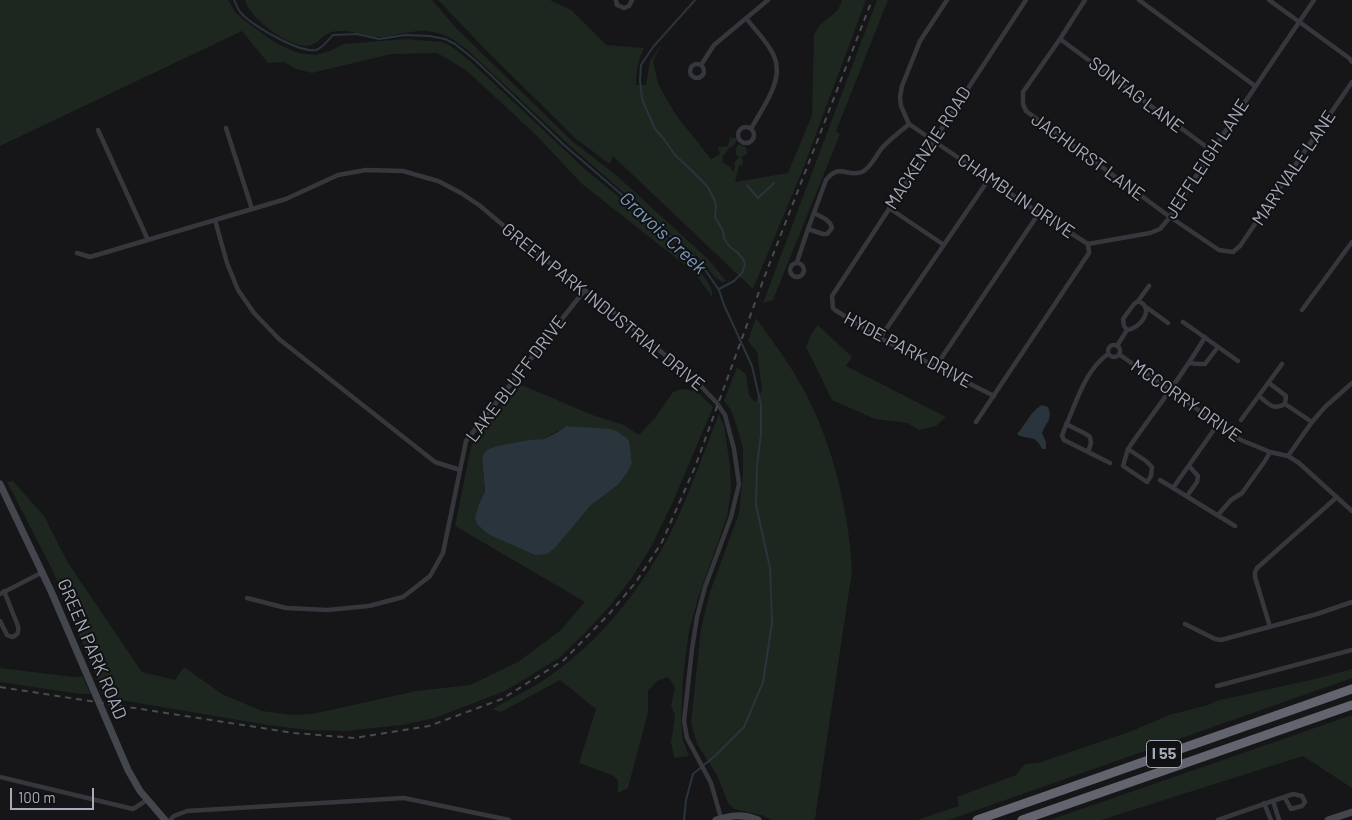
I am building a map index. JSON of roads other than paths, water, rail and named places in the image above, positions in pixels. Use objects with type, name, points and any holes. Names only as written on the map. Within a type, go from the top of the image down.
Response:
[{"type":"highway","name":"I 55","points":[[977,820],[1352,689]]},
{"type":"highway","name":"I 55","points":[[1022,820],[1352,705]]},
{"type":"street","points":[[616,0],[618,5],[624,8],[630,6],[632,0]]},
{"type":"street","points":[[701,65],[714,45],[768,0]]},
{"type":"street","points":[[797,262],[826,180],[830,175],[834,171],[855,174],[864,172],[890,139],[909,124],[901,106],[902,86],[920,41],[947,0]]},
{"type":"street","name":"MACKENZIE ROAD","points":[[832,296],[1026,0]]},
{"type":"street","points":[[1060,39],[1085,0]]},
{"type":"street","points":[[1139,0],[1255,86]]},
{"type":"street","points":[[1269,0],[1352,62]]},
{"type":"street","name":"JEFFLEIGH LANE","points":[[1088,244],[1150,233],[1160,229],[1170,217],[1255,86],[1314,0]]},
{"type":"street","points":[[746,18],[775,57],[778,69],[775,85],[751,128]]},
{"type":"street","name":"JACHURST LANE","points":[[1060,39],[1024,92],[1023,104],[1026,111],[1170,217],[1219,250],[1233,252]]},
{"type":"street","name":"SONTAG LANE","points":[[1060,39],[1212,151]]},
{"type":"street","name":"MARYVALE LANE","points":[[1233,252],[1240,246],[1352,82]]},
{"type":"street","name":"CHAMBLIN DRIVE","points":[[909,124],[1039,213],[1088,244]]},
{"type":"street","points":[[226,128],[252,209]]},
{"type":"street","points":[[98,130],[148,240]]},
{"type":"street","name":"GREEN PARK INDUSTRIAL DRIVE","points":[[77,253],[90,257],[286,199],[338,175],[366,170],[403,171],[438,181],[478,204],[695,380],[716,402],[725,415],[734,449],[739,484],[731,517],[705,587],[697,617],[684,721],[687,738],[711,783],[719,819]]},
{"type":"street","points":[[880,338],[989,179]]},
{"type":"street","points":[[889,208],[944,245]]},
{"type":"street","points":[[936,366],[1039,213]]},
{"type":"street","points":[[808,229],[827,234],[832,228],[832,224],[828,220],[814,214]]},
{"type":"street","points":[[215,220],[224,255],[238,290],[254,313],[279,339],[435,462],[460,470]]},
{"type":"street","points":[[1302,310],[1352,242]]},
{"type":"street","points":[[976,422],[1090,253],[1088,244]]},
{"type":"street","points":[[1127,330],[1123,319],[1149,286]]},
{"type":"street","name":"LAKE BLUFF DRIVE","points":[[247,598],[286,608],[327,610],[369,606],[403,597],[430,576],[443,553],[466,441],[584,290]]},
{"type":"street","name":"HYDE PARK DRIVE","points":[[832,296],[833,308],[835,310],[880,338],[994,396]]},
{"type":"street","points":[[1138,301],[1168,322]]},
{"type":"street","points":[[1127,330],[1137,327],[1147,313],[1146,307]]},
{"type":"street","points":[[1183,322],[1238,361]]},
{"type":"street","points":[[1117,346],[1127,330]]},
{"type":"street","points":[[1128,449],[1152,467],[1151,476],[1147,482],[1123,466],[1128,449],[1190,363],[1205,337]]},
{"type":"street","points":[[1110,463],[1064,440],[1062,436],[1081,389],[1094,368],[1108,354],[1109,347],[1117,346]]},
{"type":"street","points":[[1108,354],[1112,358],[1120,355],[1120,349],[1117,346]]},
{"type":"street","points":[[1190,363],[1205,364],[1218,347]]},
{"type":"street","name":"MCCORRY DRIVE","points":[[1120,355],[1241,440],[1270,452],[1288,456],[1299,463],[1352,511]]},
{"type":"street","points":[[1241,420],[1282,364]]},
{"type":"street","points":[[1259,396],[1274,408],[1279,408],[1285,404],[1286,396],[1269,383]]},
{"type":"street","points":[[1288,456],[1324,408],[1352,383]]},
{"type":"street","points":[[1285,404],[1312,422]]},
{"type":"street","points":[[1066,424],[1090,437],[1091,444],[1088,452]]},
{"type":"street","points":[[1173,488],[1218,424]]},
{"type":"street","points":[[1218,515],[1231,500],[1242,493],[1266,461],[1270,452]]},
{"type":"street","points":[[1188,496],[1197,482],[1198,476],[1189,466]]},
{"type":"street","points":[[1160,480],[1235,526]]},
{"type":"street","name":"GREEN PARK ROAD","points":[[0,484],[43,572],[128,770],[146,800],[165,820]]},
{"type":"street","points":[[1270,627],[1255,577],[1257,568],[1337,497]]},
{"type":"street","points":[[0,622],[7,635],[12,637],[16,635],[19,631],[18,626],[2,592],[43,572]]},
{"type":"street","points":[[1185,624],[1215,639],[1221,640],[1352,602]]},
{"type":"street","points":[[1217,686],[1352,650]]},
{"type":"street","points":[[0,777],[133,809],[146,800]]},
{"type":"street","points":[[170,820],[174,816],[188,811],[404,798],[509,820]]},
{"type":"street","points":[[1218,820],[1264,803],[1285,798]]},
{"type":"street","points":[[1273,801],[1279,820]]},
{"type":"street","points":[[1264,803],[1271,820]]},
{"type":"street","points":[[1328,820],[1352,812]]},
{"type":"street","points":[[719,819],[739,815],[758,820]]},
{"type":"waterway","name":"Gravois Creek","points":[[234,0],[241,13],[255,25],[277,38],[308,50],[319,49],[333,35],[357,34],[379,39],[405,35],[429,36],[445,39],[455,44],[476,61],[564,145],[699,261],[719,290],[752,366],[761,405],[756,505],[770,568],[772,623],[763,682],[744,727],[716,755],[693,774],[686,800],[684,820]]},
{"type":"waterway","points":[[695,0],[653,47],[641,65],[640,81],[642,99],[655,129],[675,155],[708,187],[715,201],[715,217],[723,231],[724,238],[729,246],[743,259],[745,264],[742,273],[734,281],[719,289]]},
{"type":"waterway","points":[[747,185],[758,198],[774,183]]},
{"type":"railway","points":[[0,687],[294,733],[354,738],[429,726],[502,699],[564,660],[609,614],[636,582],[662,542],[695,467],[764,278],[872,0]]}]
